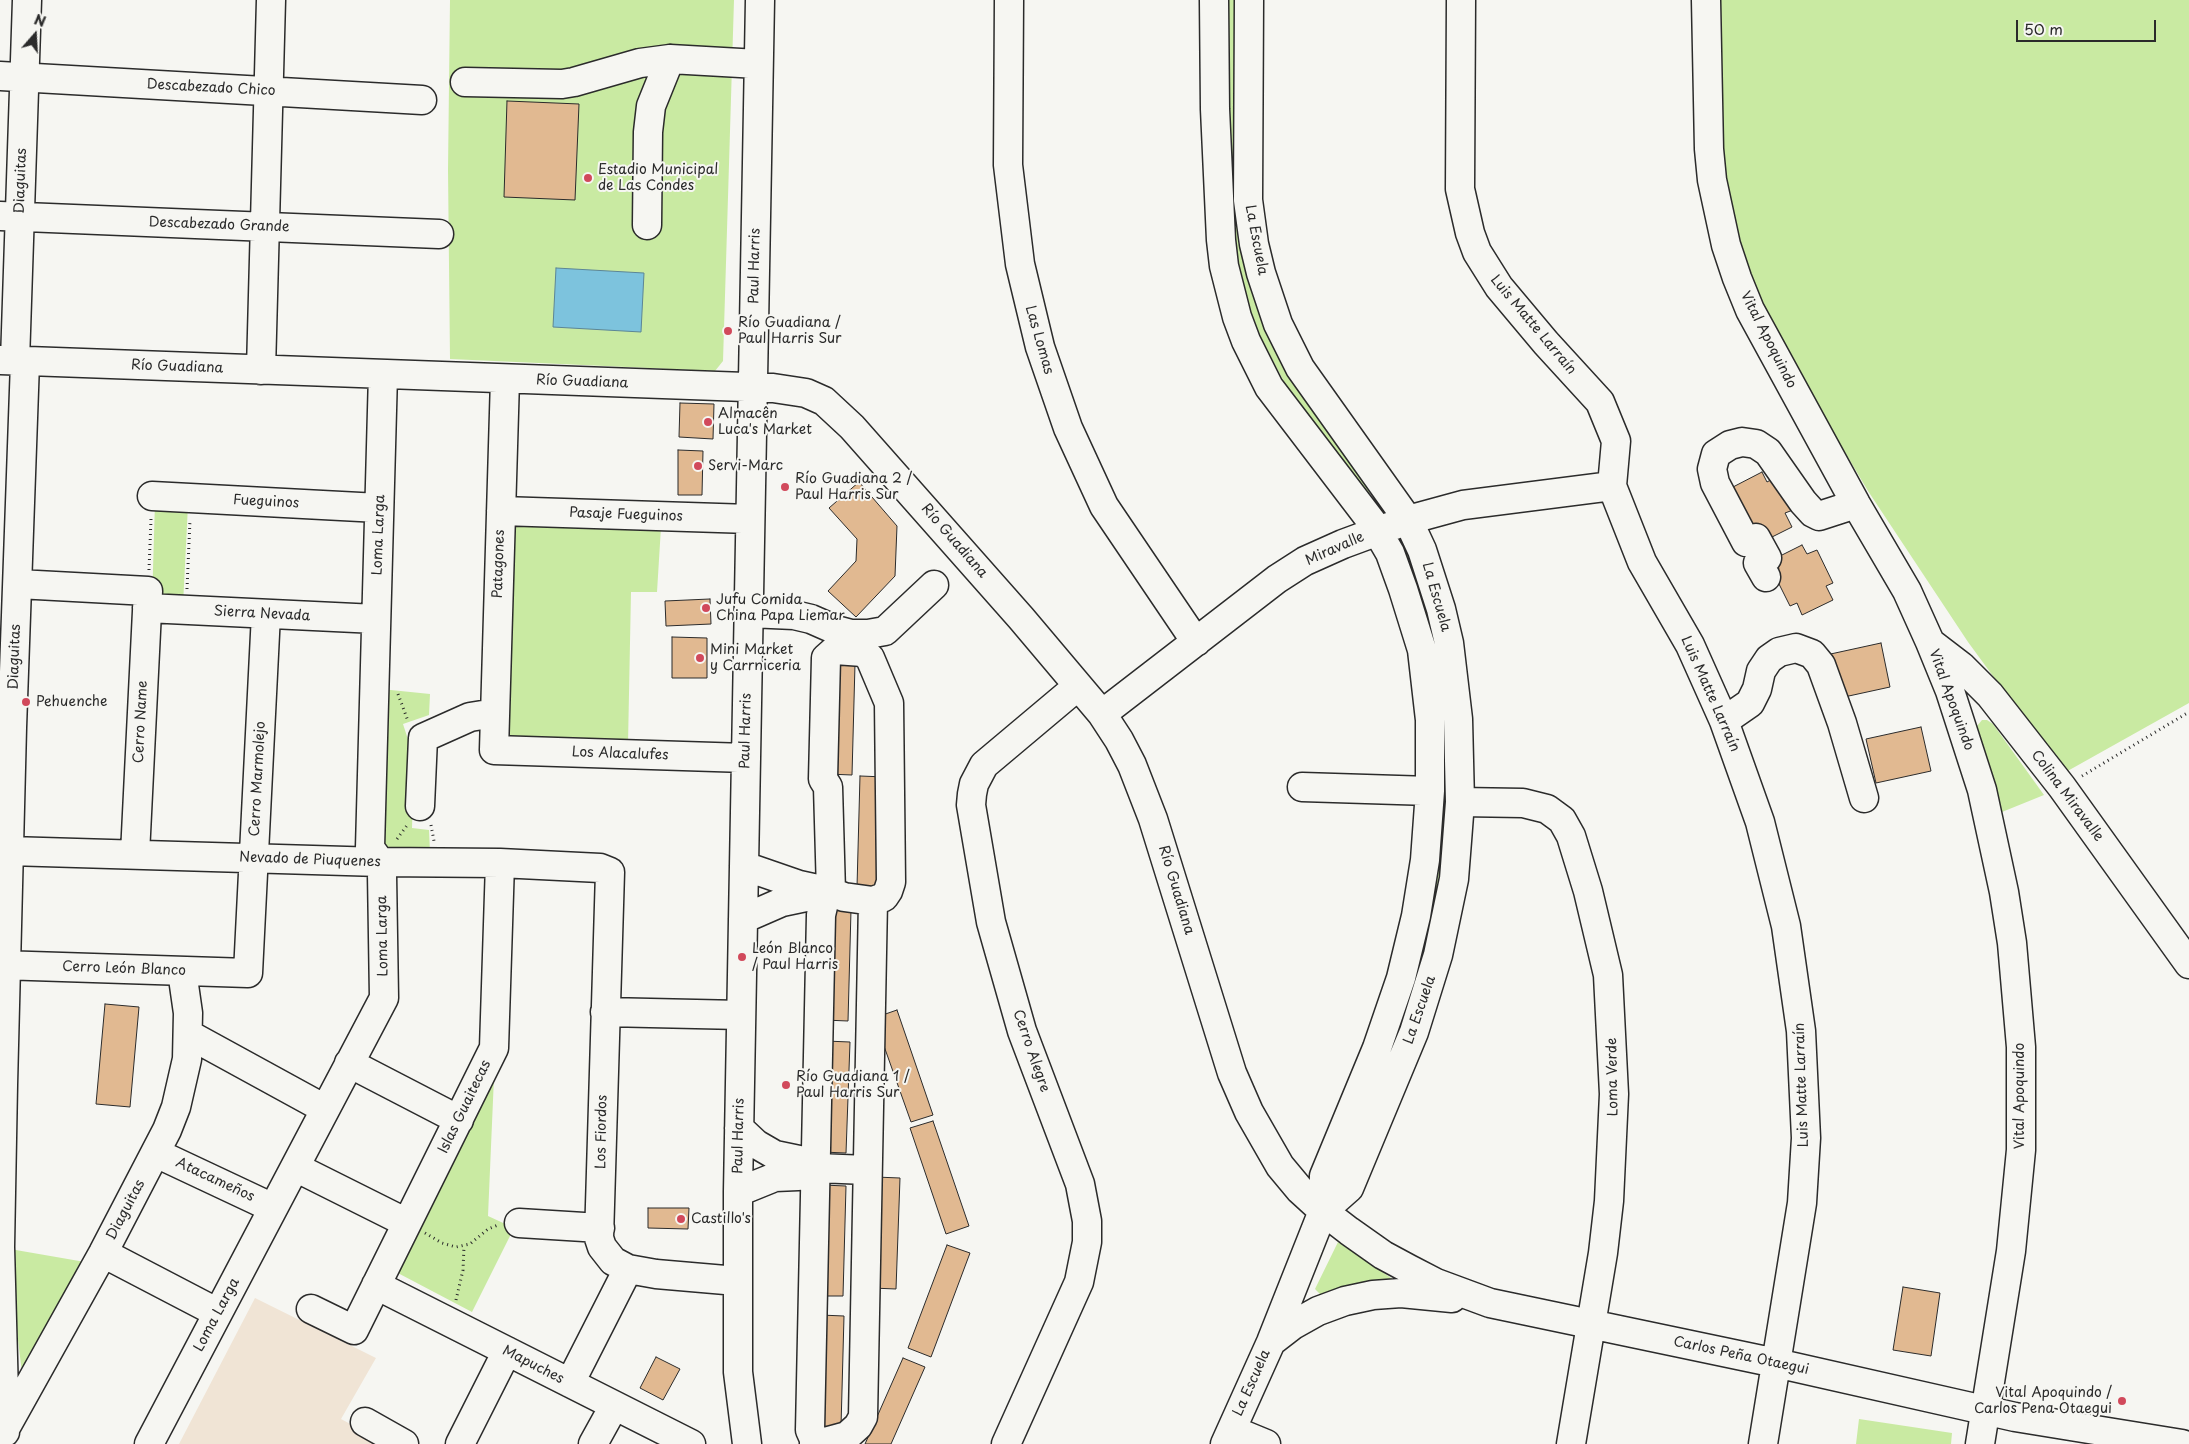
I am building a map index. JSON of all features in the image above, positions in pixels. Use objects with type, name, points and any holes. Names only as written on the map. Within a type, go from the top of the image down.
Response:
[{"type":"street","name":"Diaguitas","points":[[3,1439],[0,1247],[3,965],[9,851],[6,727],[12,598],[14,361],[10,216],[12,77],[26,0]]},
{"type":"street","points":[[261,370],[271,0]]},
{"type":"street","name":"Paul Harris","points":[[747,1444],[738,1372],[737,1281],[760,0]]},
{"type":"street","name":"Las Lomas","points":[[1009,0],[1008,165],[1020,264],[1040,347],[1068,428],[1104,506],[1196,642]]},
{"type":"street","name":"La Escuela","points":[[1214,0],[1215,109],[1221,240],[1226,275],[1236,317],[1249,349],[1269,387],[1378,530],[1390,552],[1422,650],[1430,720],[1430,791],[1425,860],[1416,916],[1403,970],[1377,1048],[1324,1176],[1323,1211],[1270,1342],[1228,1437]]},
{"type":"street","name":"La Escuela","points":[[1249,0],[1248,200],[1261,273],[1278,324],[1300,368],[1408,520],[1422,550],[1441,608],[1449,643],[1458,719],[1460,802],[1454,879],[1438,955],[1422,1009],[1402,1063],[1349,1188],[1323,1211]]},
{"type":"street","name":"Luis Matte Larraín","points":[[1461,0],[1460,189],[1470,233],[1477,252],[1499,287],[1600,402],[1616,441],[1612,486],[1642,562],[1690,645],[1724,720],[1744,771],[1775,873],[1795,978],[1802,1040],[1806,1138],[1802,1203],[1763,1444]]},
{"type":"street","name":"Vital Apoquindo","points":[[1706,0],[1709,149],[1718,212],[1726,245],[1750,310],[1856,504],[1907,591],[1930,642],[1967,740],[1988,815],[2004,892],[2018,995],[2022,1099],[2017,1201],[2010,1259],[1980,1444]]},
{"type":"street","points":[[466,82],[562,84],[640,63],[670,59],[758,64]]},
{"type":"street","points":[[648,225],[648,132],[650,114],[658,84],[670,59]]},
{"type":"street","name":"Descabezado Chico","points":[[12,77],[422,100]]},
{"type":"street","name":"Descabezado Grande","points":[[10,216],[439,234]]},
{"type":"street","name":"Río Guadiana","points":[[14,361],[782,389],[806,394],[824,401],[840,414],[1015,610],[1102,714],[1124,748],[1144,792],[1232,1073],[1249,1112],[1280,1166],[1300,1190],[1323,1211]]},
{"type":"street","name":"Loma Larga","points":[[149,1444],[384,998],[380,862],[370,848],[383,374]]},
{"type":"street","name":"Patagones","points":[[494,750],[505,379]]},
{"type":"street","points":[[1766,577],[1758,563],[1767,558],[1756,538],[1746,542],[1715,483],[1712,469],[1716,454],[1730,445],[1742,442],[1756,444],[1768,452],[1803,502],[1813,513],[1819,516],[1856,504]]},
{"type":"street","name":"Miravalle","points":[[1102,714],[1284,575],[1335,547],[1408,520],[1463,505],[1612,486]]},
{"type":"street","name":"Fueguinos","points":[[152,496],[380,508]]},
{"type":"street","name":"Pasaje Fueguinos","points":[[501,511],[750,519]]},
{"type":"street","points":[[749,613],[794,615],[811,619],[836,630],[852,634],[868,634],[885,631],[934,585]]},
{"type":"street","name":"Sierra Nevada","points":[[12,598],[147,599],[186,610],[376,619]]},
{"type":"street","name":"Cerro Name","points":[[135,854],[147,599]]},
{"type":"street","name":"Cerro Marmolejo","points":[[248,973],[266,614]]},
{"type":"street","name":"Colina Miravalle","points":[[1930,642],[1962,666],[1990,695],[2062,787],[2189,964]]},
{"type":"street","points":[[1724,720],[1750,703],[1761,671],[1769,659],[1779,652],[1796,648],[1812,654],[1821,665],[1842,723],[1864,798]]},
{"type":"street","points":[[744,866],[799,886],[832,892],[844,897],[873,901],[884,897],[891,882],[889,704],[870,658],[863,652],[834,650],[826,658],[823,779],[828,787],[832,892],[824,902],[821,916],[810,1430],[814,1441],[825,1442],[847,1436],[858,1426],[863,1417],[873,901]]},
{"type":"street","name":"Cerro Alegre","points":[[1006,1444],[1079,1282],[1087,1242],[1087,1221],[1080,1184],[1022,1032],[991,922],[971,805],[972,794],[974,784],[984,764],[1078,686]]},
{"type":"street","points":[[420,806],[423,738],[470,717],[495,713]]},
{"type":"street","name":"Los Alacalufes","points":[[494,750],[746,758]]},
{"type":"street","points":[[1302,787],[1430,791]]},
{"type":"street","name":"Loma Verde","points":[[1460,802],[1523,803],[1547,809],[1562,820],[1571,836],[1588,891],[1608,975],[1614,1094],[1609,1201],[1603,1253],[1571,1444]]},
{"type":"street","name":"Nevado de Piuquenes","points":[[9,851],[380,862],[500,863],[600,868],[610,872]]},
{"type":"street","name":"Islas Guaitecas","points":[[311,1309],[354,1330],[494,1048],[500,863]]},
{"type":"street","name":"Los Fiordos","points":[[610,872],[599,1238],[606,1255],[613,1262],[628,1269],[656,1274],[737,1281]]},
{"type":"street","points":[[743,919],[782,902],[832,892]]},
{"type":"street","name":"Cerro León Blanco","points":[[3,965],[248,973]]},
{"type":"street","name":"Diaguitas","points":[[3,1439],[156,1153],[176,1107],[187,1059],[187,999],[182,971]]},
{"type":"street","points":[[605,1012],[741,1014]]},
{"type":"street","points":[[188,1034],[325,1109]]},
{"type":"street","points":[[349,1063],[459,1120]]},
{"type":"street","points":[[739,1128],[756,1144],[775,1155],[799,1160],[817,1168],[867,1170]]},
{"type":"street","name":"Atacameños","points":[[156,1153],[273,1208]]},
{"type":"street","points":[[295,1167],[407,1223]]},
{"type":"street","points":[[738,1192],[775,1177],[798,1176],[817,1168]]},
{"type":"street","name":"Carlos Peña Otaegui","points":[[1323,1211],[1382,1254],[1409,1269],[1445,1286],[1490,1303],[1776,1363],[1985,1410],[2056,1424],[2182,1444]]},
{"type":"street","points":[[519,1223],[600,1228]]},
{"type":"street","points":[[103,1253],[218,1313]]},
{"type":"street","points":[[570,1383],[628,1269]]},
{"type":"street","name":"Mapuches","points":[[376,1285],[691,1444]]},
{"type":"street","points":[[1270,1342],[1318,1311],[1345,1301],[1373,1295],[1402,1293],[1490,1303]]},
{"type":"street","points":[[460,1444],[507,1351]]},
{"type":"street","name":"Paul Harris","points":[[728,1444],[738,1372]]},
{"type":"street","points":[[593,1444],[614,1406]]},
{"type":"street","points":[[366,1422],[404,1444]]},
{"type":"street","points":[[1228,1437],[1266,1444]]},
{"type":"path","points":[[147,599],[152,496]]},
{"type":"path","points":[[186,610],[191,499]]},
{"type":"path","points":[[398,694],[409,723]]},
{"type":"path","points":[[2062,787],[2189,712]]},
{"type":"path","points":[[380,862],[420,806]]},
{"type":"path","points":[[407,1223],[449,1246],[464,1246],[488,1229],[498,1225],[519,1223]]},
{"type":"path","points":[[447,1321],[460,1288],[464,1246]]},
{"type":"shaded area","points":[[255,1298],[376,1358],[341,1419],[388,1444],[179,1444]]},
{"type":"green space","name":"Estadio Municipal de Las Condes","points":[[450,0],[734,0],[723,361],[715,371],[450,359],[448,170]]},
{"type":"green space","points":[[1225,0],[1238,0],[1246,251],[1374,494],[1367,492],[1342,463],[1292,397],[1257,330],[1233,263]]},
{"type":"green space","points":[[1720,0],[2189,0],[2189,703],[2064,773],[1968,642],[1868,491],[1758,306],[1726,210],[1717,117]]},
{"type":"green space","points":[[155,502],[188,505],[183,605],[152,603]]},
{"type":"green space","points":[[514,527],[661,527],[657,592],[631,592],[628,744],[505,740]]},
{"type":"green space","points":[[1402,551],[1412,554],[1427,582],[1447,699],[1446,851],[1421,981],[1352,1159],[1343,1156],[1435,870]]},
{"type":"green space","points":[[381,689],[430,694],[429,715],[403,724],[414,758],[412,828],[429,830],[430,853],[376,851]]},
{"type":"green space","points":[[1982,720],[1987,720],[1993,724],[2044,795],[2002,812],[1977,726]]},
{"type":"green space","points":[[494,1077],[488,1216],[514,1228],[472,1312],[394,1271]]},
{"type":"green space","points":[[1338,1242],[1397,1282],[1322,1296],[1315,1289]]},
{"type":"green space","points":[[10,1249],[85,1262],[22,1373],[14,1307]]},
{"type":"green space","points":[[1859,1419],[1952,1433],[1951,1444],[1856,1444]]},
{"type":"water","points":[[556,268],[644,273],[641,332],[553,327]]},
{"type":"building","points":[[507,101],[579,104],[575,200],[504,197]]},
{"type":"building","points":[[680,403],[714,404],[713,439],[679,437]]},
{"type":"building","points":[[678,450],[703,451],[702,495],[678,495]]},
{"type":"building","points":[[1762,472],[1767,482],[1776,477],[1793,510],[1785,513],[1792,527],[1762,542],[1733,499],[1738,496],[1733,487]]},
{"type":"building","points":[[859,482],[897,526],[895,576],[856,617],[828,591],[856,561],[857,539],[829,508]]},
{"type":"building","points":[[1802,545],[1807,554],[1817,550],[1833,583],[1826,586],[1833,600],[1802,615],[1797,603],[1790,606],[1773,572],[1779,569],[1774,559]]},
{"type":"building","points":[[710,599],[711,624],[666,626],[665,601]]},
{"type":"building","points":[[672,637],[707,638],[707,678],[672,678]]},
{"type":"building","points":[[1881,643],[1890,687],[1835,699],[1826,655]]},
{"type":"building","points":[[831,664],[855,664],[852,775],[827,774]]},
{"type":"building","points":[[1921,727],[1931,771],[1876,783],[1866,739]]},
{"type":"building","points":[[860,776],[885,777],[881,888],[857,887]]},
{"type":"building","points":[[827,910],[851,910],[848,1021],[824,1020]]},
{"type":"building","points":[[105,1004],[139,1007],[130,1107],[96,1104]]},
{"type":"building","points":[[897,1010],[933,1115],[911,1122],[874,1018]]},
{"type":"building","points":[[825,1041],[850,1042],[846,1153],[822,1152]]},
{"type":"building","points":[[933,1121],[969,1226],[946,1234],[910,1128]]},
{"type":"building","points":[[875,1177],[900,1178],[896,1289],[872,1288]]},
{"type":"building","points":[[822,1185],[846,1186],[843,1296],[818,1296]]},
{"type":"building","points":[[648,1208],[689,1208],[688,1229],[648,1228]]},
{"type":"building","points":[[947,1245],[970,1253],[931,1357],[908,1348]]},
{"type":"building","points":[[1903,1287],[1940,1293],[1931,1356],[1893,1350]]},
{"type":"building","points":[[820,1315],[844,1316],[841,1427],[817,1426]]},
{"type":"building","points":[[656,1357],[680,1369],[663,1400],[640,1388]]},
{"type":"building","points":[[903,1358],[925,1367],[891,1444],[865,1444]]},
{"type":"place","name":"Estadio Municipal de Las Condes","points":[[588,178]]},
{"type":"place","name":"Río Guadiana / Paul Harris Sur","points":[[728,331]]},
{"type":"place","name":"Almacên Luca's Market","points":[[708,422]]},
{"type":"place","name":"Servi-Marc","points":[[698,466]]},
{"type":"place","name":"Río Guadiana 2 / Paul Harris Sur","points":[[785,487]]},
{"type":"place","name":"Jufu Comida China Papa Liemar","points":[[706,608]]},
{"type":"place","name":"Mini Market y Carrniceria","points":[[700,658]]},
{"type":"place","name":"Pehuenche","points":[[26,702]]},
{"type":"place","name":"León Blanco / Paul Harris","points":[[742,957]]},
{"type":"place","name":"Río Guadiana 1 / Paul Harris Sur","points":[[786,1085]]},
{"type":"place","name":"Castillo's","points":[[681,1219]]},
{"type":"place","name":"Vital Apoquindo / Carlos Pena Otaegui","points":[[2122,1401]]}]
